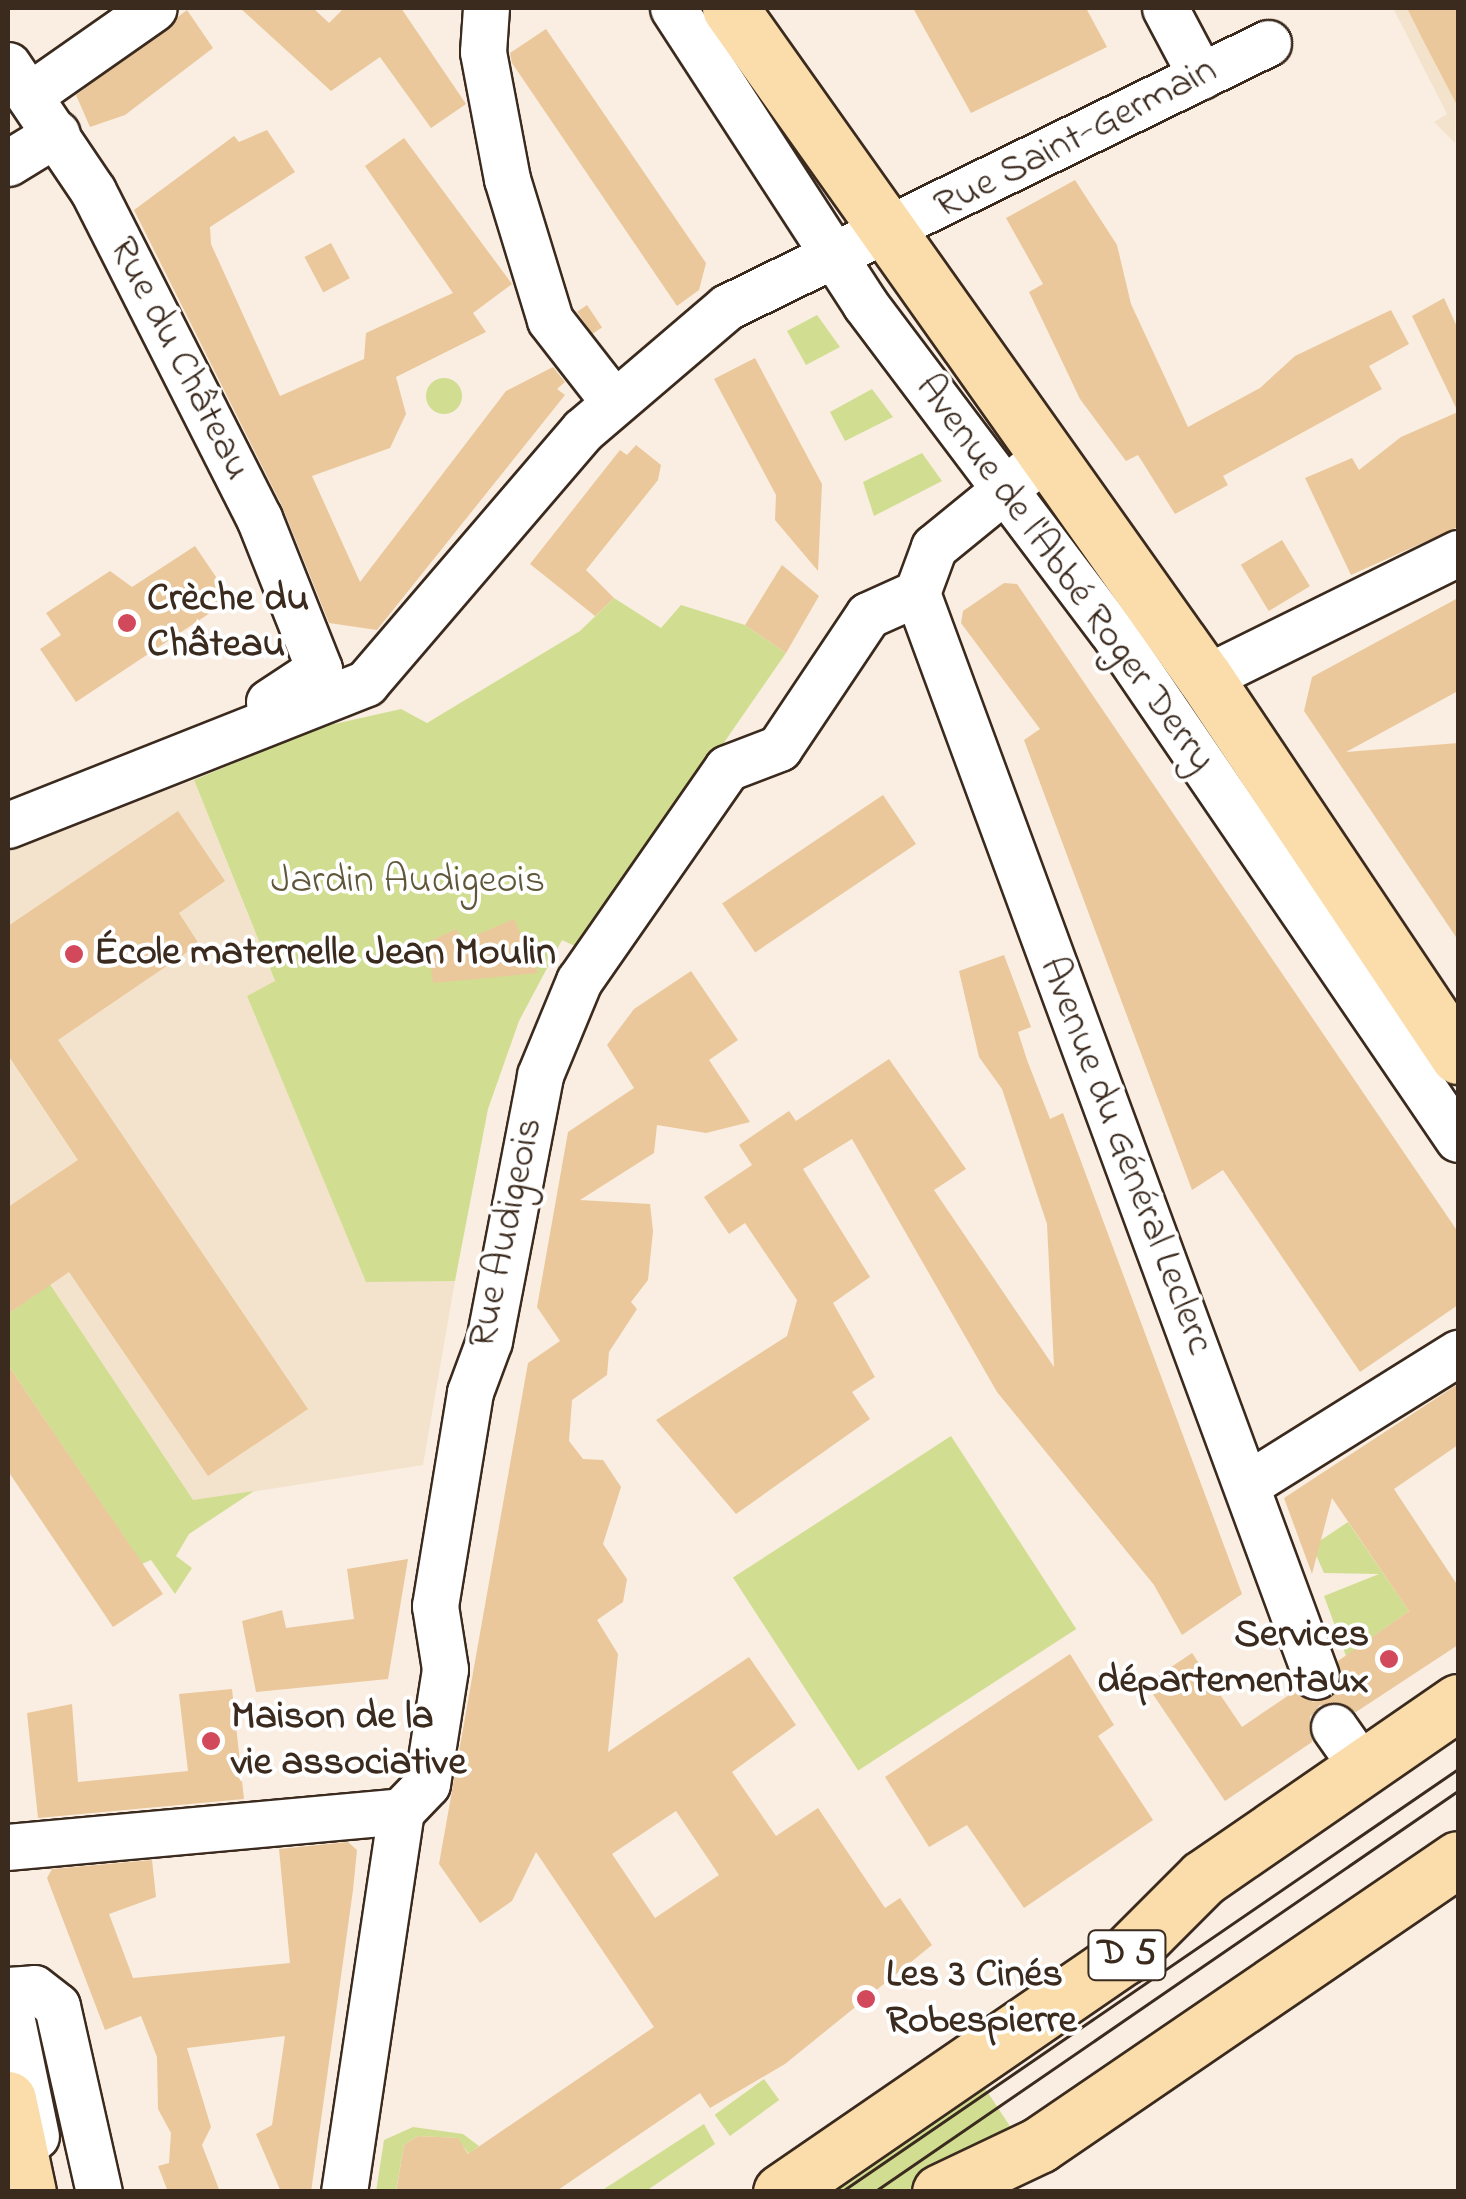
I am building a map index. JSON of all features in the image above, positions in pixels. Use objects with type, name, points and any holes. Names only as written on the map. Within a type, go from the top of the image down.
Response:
[{"type":"main road","name":"Avenue de l'Abbé Roger Derry","points":[[730,8],[884,236],[1024,473],[1205,678],[1458,1056]]},
{"type":"main road","name":"D 5","points":[[782,2192],[1125,1956],[1203,1878],[1458,1702]]},
{"type":"main road","name":"D 5","points":[[940,2192],[1039,2145],[1458,1860]]},
{"type":"main road","points":[[8,2099],[28,2192]]},
{"type":"street","points":[[20,78],[154,8]]},
{"type":"street","points":[[486,8],[483,52],[508,178],[550,320],[612,400]]},
{"type":"street","name":"Avenue de l'Abbé Roger Derry","points":[[673,8],[829,251],[1024,473],[1458,1138]]},
{"type":"street","points":[[1164,8],[1201,76]]},
{"type":"street","name":"Rue Saint-Germain","points":[[344,682],[612,400],[727,307],[829,251],[884,236],[1268,43]]},
{"type":"street","name":"Rue du Château","points":[[20,78],[56,133],[344,682]]},
{"type":"street","points":[[8,163],[56,133]]},
{"type":"street","points":[[917,593],[934,547],[1024,473]]},
{"type":"street","points":[[1205,678],[1458,553]]},
{"type":"street","name":"Avenue du Général Leclerc","points":[[917,593],[1316,1676]]},
{"type":"street","name":"Rue Audigeois","points":[[344,2192],[401,1811],[427,1784],[445,1668],[435,1606],[470,1392],[489,1341],[540,1075],[579,982],[727,768],[779,748],[868,615],[917,593]]},
{"type":"street","points":[[8,824],[222,740],[242,713],[300,688],[344,682]]},
{"type":"street","points":[[1248,1484],[1458,1353]]},
{"type":"street","points":[[8,1847],[401,1811]]},
{"type":"street","points":[[8,1990],[34,1988],[57,2006],[98,2192]]},
{"type":"street","points":[[8,2001],[48,2192]]},
{"type":"shaded area","points":[[1393,8],[1458,8],[1455,143],[1434,122],[1447,114]]},
{"type":"shaded area","points":[[194,780],[275,982],[247,996],[366,1281],[455,1281],[423,1465],[193,1501],[8,1221],[8,850]]},
{"type":"green space","points":[[817,315],[840,347],[806,365],[787,331]]},
{"type":"green space","points":[[444,378],[457,383],[462,396],[457,409],[444,414],[431,409],[426,396],[431,383]]},
{"type":"green space","points":[[872,389],[893,417],[845,441],[830,412]]},
{"type":"green space","points":[[922,453],[942,481],[874,516],[863,482]]},
{"type":"green space","name":"Jardin Audigeois","points":[[614,598],[661,628],[681,605],[745,625],[786,653],[581,949],[562,940],[519,1021],[488,1109],[455,1281],[366,1282],[247,996],[275,981],[194,780],[321,727],[401,709],[427,723],[580,631]]},
{"type":"green space","points":[[8,1221],[193,1500],[254,1491],[189,1534],[176,1556],[192,1568],[175,1594],[151,1560],[142,1564],[8,1365],[8,1314],[32,1297],[8,1261]]},
{"type":"green space","points":[[951,1436],[1076,1629],[858,1771],[733,1578]]},
{"type":"green space","points":[[1348,1522],[1409,1611],[1346,1656],[1324,1596],[1379,1574],[1324,1573],[1312,1546]]},
{"type":"green space","points":[[977,2076],[1019,2140],[905,2191],[808,2192]]},
{"type":"green space","points":[[764,2079],[779,2100],[730,2136],[715,2115]]},
{"type":"green space","points":[[704,2124],[715,2144],[646,2191],[601,2191]]},
{"type":"green space","points":[[413,2127],[463,2134],[479,2146],[469,2154],[457,2138],[418,2136],[404,2145],[396,2191],[376,2192],[384,2140]]},
{"type":"building","points":[[240,8],[313,8],[329,23],[344,8],[401,8],[466,104],[431,128],[380,57],[331,91]]},
{"type":"building","points":[[913,8],[1086,8],[1107,47],[971,113]]},
{"type":"building","points":[[1407,8],[1458,8],[1458,107],[1424,42]]},
{"type":"building","points":[[187,10],[213,48],[125,115],[90,127],[76,95]]},
{"type":"building","points":[[546,29],[706,263],[699,290],[677,306],[512,63],[510,53]]},
{"type":"building","points":[[267,130],[295,172],[210,227],[211,244],[280,396],[364,359],[366,333],[453,293],[365,166],[404,138],[512,284],[473,313],[486,332],[396,377],[406,414],[390,448],[312,476],[360,582],[506,391],[553,367],[565,382],[557,389],[565,395],[377,630],[329,623],[282,506],[134,210],[234,136],[239,142]]},
{"type":"building","points":[[1075,180],[1117,245],[1131,304],[1188,427],[1260,388],[1295,356],[1391,310],[1409,344],[1369,366],[1382,389],[1223,476],[1228,485],[1175,514],[1138,455],[1126,461],[1080,399],[1029,292],[1043,284],[1006,218]]},
{"type":"building","points":[[331,243],[350,278],[323,292],[305,257]]},
{"type":"building","points":[[1444,298],[1458,329],[1458,412],[1412,316]]},
{"type":"building","points":[[587,305],[602,327],[592,334],[577,312]]},
{"type":"building","points":[[755,358],[822,484],[818,571],[775,520],[776,495],[714,379]]},
{"type":"building","points":[[1458,412],[1458,527],[1351,575],[1305,478],[1352,458],[1359,470],[1401,437]]},
{"type":"building","points":[[636,445],[661,465],[658,480],[586,570],[614,598],[595,616],[530,564],[620,450],[627,455]]},
{"type":"building","points":[[1282,540],[1310,586],[1269,611],[1241,565]]},
{"type":"building","points":[[195,546],[231,599],[76,702],[40,649],[61,635],[46,613],[110,571],[132,587]]},
{"type":"building","points":[[782,565],[819,596],[786,653],[745,625]]},
{"type":"building","points":[[1004,583],[1017,584],[1458,1232],[1458,1305],[1360,1372],[1223,1170],[1192,1190],[1024,740],[1040,729],[961,623],[963,611]]},
{"type":"building","points":[[1458,598],[1458,691],[1346,752],[1458,743],[1458,940],[1304,711],[1312,677]]},
{"type":"building","points":[[883,795],[916,844],[755,952],[722,903]]},
{"type":"building","points":[[178,811],[225,881],[179,913],[199,944],[58,1040],[308,1409],[208,1476],[69,1272],[8,1314],[8,1207],[78,1160],[8,1055],[8,926]]},
{"type":"building","points":[[514,919],[538,973],[433,983],[428,942],[457,929],[462,941]]},
{"type":"building","points":[[1004,955],[1031,1027],[1018,1032],[1027,1060],[1050,1119],[1063,1113],[1242,1594],[1182,1635],[1154,1585],[997,1392],[852,1139],[803,1169],[870,1277],[833,1303],[875,1377],[852,1392],[870,1419],[736,1514],[656,1420],[787,1336],[797,1300],[745,1223],[729,1234],[704,1197],[752,1165],[739,1145],[789,1111],[796,1121],[889,1059],[966,1169],[934,1190],[1054,1367],[1047,1224],[1002,1089],[979,1057],[959,971]]},
{"type":"building","points":[[691,971],[738,1040],[709,1060],[750,1122],[706,1133],[657,1125],[654,1153],[580,1200],[650,1204],[653,1231],[648,1280],[631,1302],[637,1309],[609,1352],[607,1375],[572,1400],[569,1441],[583,1459],[603,1460],[621,1487],[603,1544],[627,1579],[623,1602],[597,1620],[618,1654],[608,1752],[749,1657],[796,1725],[732,1772],[776,1836],[818,1808],[885,1908],[900,1898],[932,1945],[785,2064],[710,2108],[700,2093],[555,2192],[396,2192],[404,2145],[418,2136],[458,2138],[468,2154],[654,2027],[536,1852],[512,1901],[480,1923],[439,1864],[528,1363],[560,1341],[537,1307],[568,1132],[634,1088],[607,1045],[634,1009]],"holes":[[[676,1811],[719,1875],[655,1918],[612,1854]]]},
{"type":"building","points":[[8,1365],[163,1594],[113,1627],[8,1471]]},
{"type":"building","points":[[1458,1384],[1458,1445],[1394,1489],[1458,1586],[1458,1645],[1356,1712],[1320,1705],[1310,1717],[1312,1742],[1225,1801],[1146,1684],[1192,1653],[1242,1727],[1295,1691],[1313,1702],[1335,1693],[1338,1661],[1409,1611],[1332,1498],[1312,1574],[1284,1498]]},
{"type":"building","points":[[408,1559],[388,1679],[256,1692],[242,1621],[282,1610],[286,1628],[354,1619],[347,1569]]},
{"type":"building","points":[[1070,1654],[1114,1725],[1098,1736],[1153,1820],[1024,1908],[967,1825],[929,1847],[885,1777]]},
{"type":"building","name":"Maison de la vie associative","points":[[232,1689],[244,1799],[38,1818],[27,1713],[72,1704],[78,1782],[188,1771],[179,1694]]},
{"type":"building","points":[[348,1842],[357,1850],[353,1890],[311,2192],[281,2192],[256,2134],[272,2125],[285,2036],[187,2048],[211,2127],[202,2145],[220,2192],[168,2192],[158,2166],[169,2163],[171,2133],[158,2109],[157,2057],[141,2016],[105,2030],[47,1878],[52,1869],[152,1860],[156,1897],[109,1914],[133,1978],[290,1963],[279,1849]]},
{"type":"tram line","points":[[841,2192],[1458,1769]]},
{"type":"tram line","points":[[874,2192],[1458,1791]]},
{"type":"place","name":"Crèche du Château","points":[[127,623]]},
{"type":"place","name":"École maternelle Jean Moulin","points":[[74,954]]},
{"type":"place","name":"Services départementaux","points":[[1389,1659]]},
{"type":"place","name":"Maison de la vie associative","points":[[211,1741]]},
{"type":"place","name":"Les 3 Cinés Robespierre","points":[[866,1999]]}]
